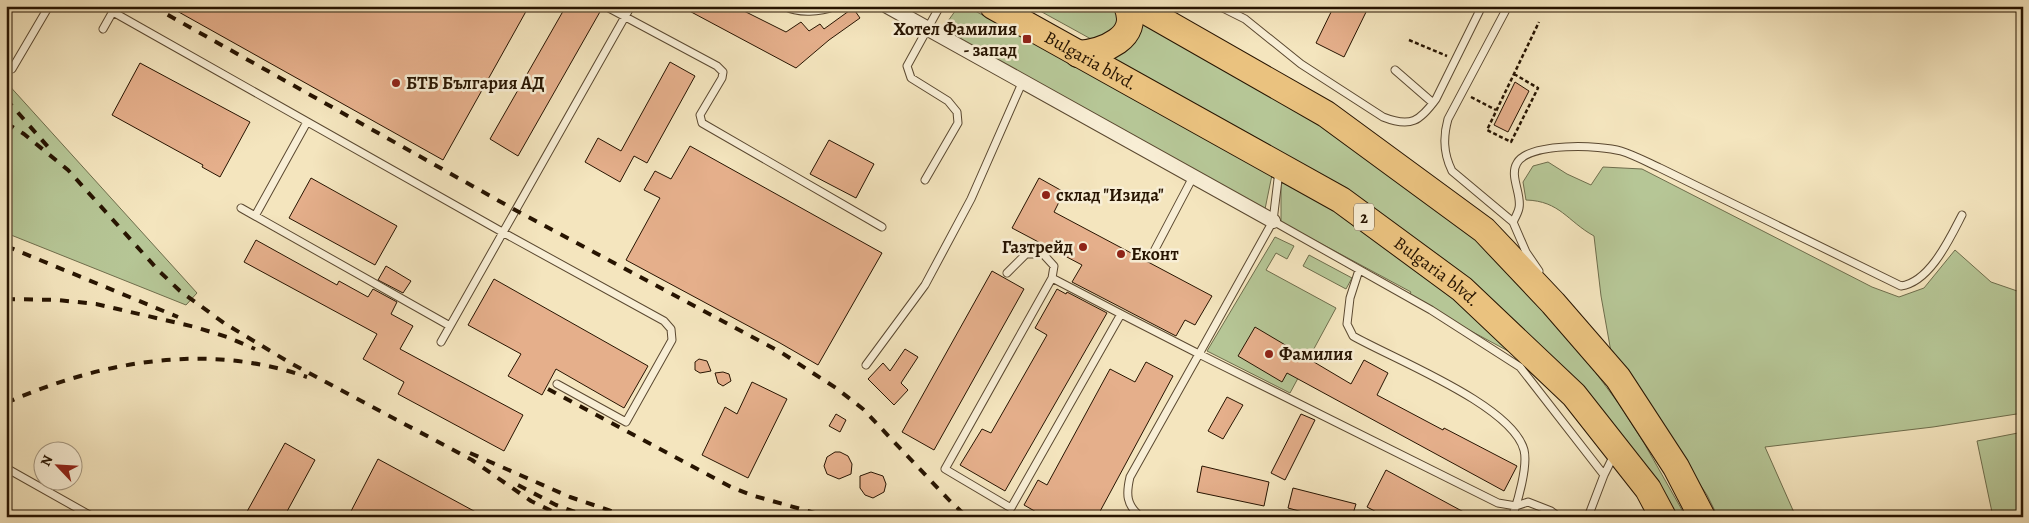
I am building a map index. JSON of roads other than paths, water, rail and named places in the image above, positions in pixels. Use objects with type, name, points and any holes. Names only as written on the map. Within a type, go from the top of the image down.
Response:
[{"type":"highway","name":"Bulgaria blvd.","points":[[993,6],[1341,200],[1462,289],[1574,395],[1618,448],[1648,489],[1663,517]]},
{"type":"highway","points":[[1078,54],[1094,52],[1117,42],[1126,33],[1129,22],[1127,6]]},
{"type":"highway","points":[[1137,6],[1326,114],[1484,230],[1550,295],[1618,378],[1676,467],[1702,517]]},
{"type":"street","points":[[887,6],[927,30],[1273,221]]},
{"type":"lane","points":[[12,69],[49,6]]},
{"type":"lane","points":[[605,6],[717,66],[723,72],[722,78],[700,115],[702,123],[882,227]]},
{"type":"lane","points":[[441,342],[631,6]]},
{"type":"lane","points":[[784,6],[792,10],[824,10],[836,6]]},
{"type":"lane","points":[[925,180],[958,124],[957,112],[948,101],[911,78],[907,66],[940,6]]},
{"type":"lane","points":[[1219,6],[1245,19],[1301,64],[1383,117],[1398,123],[1420,118],[1432,103],[1482,6]]},
{"type":"lane","points":[[1508,6],[1448,119],[1444,134],[1447,161],[1452,171],[1513,222],[1526,252],[1543,278]]},
{"type":"lane","points":[[103,29],[114,9],[307,122],[664,321],[671,329],[672,340],[626,422],[557,384]]},
{"type":"lane","points":[[1395,70],[1432,103]]},
{"type":"lane","points":[[866,365],[925,285],[971,199],[1022,82]]},
{"type":"lane","points":[[255,216],[307,122]]},
{"type":"lane","points":[[1513,222],[1520,207],[1515,171],[1520,159],[1532,152],[1548,148],[1585,145],[1621,151],[1660,168],[1902,286],[1914,281],[1937,259],[1962,215]]},
{"type":"lane","points":[[1141,517],[1128,504],[1127,491],[1130,477],[1273,221],[1279,165]]},
{"type":"lane","points":[[1152,255],[1193,177]]},
{"type":"lane","points":[[241,208],[450,326]]},
{"type":"lane","points":[[1273,221],[1431,310],[1520,367],[1604,474]]},
{"type":"lane","points":[[1007,273],[1026,254],[1043,254],[1054,266],[1052,278],[946,469],[1011,508],[1121,314]]},
{"type":"lane","points":[[1359,270],[1350,298],[1347,324],[1353,336],[1474,398],[1509,425],[1524,450],[1524,475],[1512,517]]},
{"type":"lane","points":[[1052,278],[1199,354],[1498,503],[1516,506],[1528,502],[1551,511],[1559,517]]},
{"type":"lane","points":[[1588,517],[1604,474],[1618,448]]},
{"type":"lane","points":[[6,468],[92,517]]},
{"type":"railway","points":[[152,6],[517,211],[782,353],[836,388],[863,409],[967,517]]},
{"type":"railway","points":[[6,99],[49,148]]},
{"type":"railway","points":[[6,123],[24,134],[68,170],[159,271],[180,291],[224,323],[292,364],[472,460],[531,501],[564,517]]},
{"type":"railway","points":[[6,246],[178,317]]},
{"type":"railway","points":[[6,299],[58,300],[96,304],[195,327],[227,337],[255,349]]},
{"type":"railway","points":[[6,403],[42,388],[79,376],[155,361],[193,359],[232,360],[270,366],[307,377]]},
{"type":"railway","points":[[548,389],[731,487],[751,495],[829,517]]},
{"type":"railway","points":[[470,453],[570,497],[629,517]]},
{"type":"railway","points":[[518,485],[556,505],[589,517]]},
{"type":"place","name":"Хотел Фамилия - запад","points":[[1027,39]]},
{"type":"place","name":"БТБ България АД","points":[[396,83]]},
{"type":"place","name":"склад \"Изида\"","points":[[1046,195]]},
{"type":"place","name":"Газтрейд","points":[[1083,247]]},
{"type":"place","name":"Еконт","points":[[1121,254]]},
{"type":"place","name":"Фамилия","points":[[1269,354]]}]
